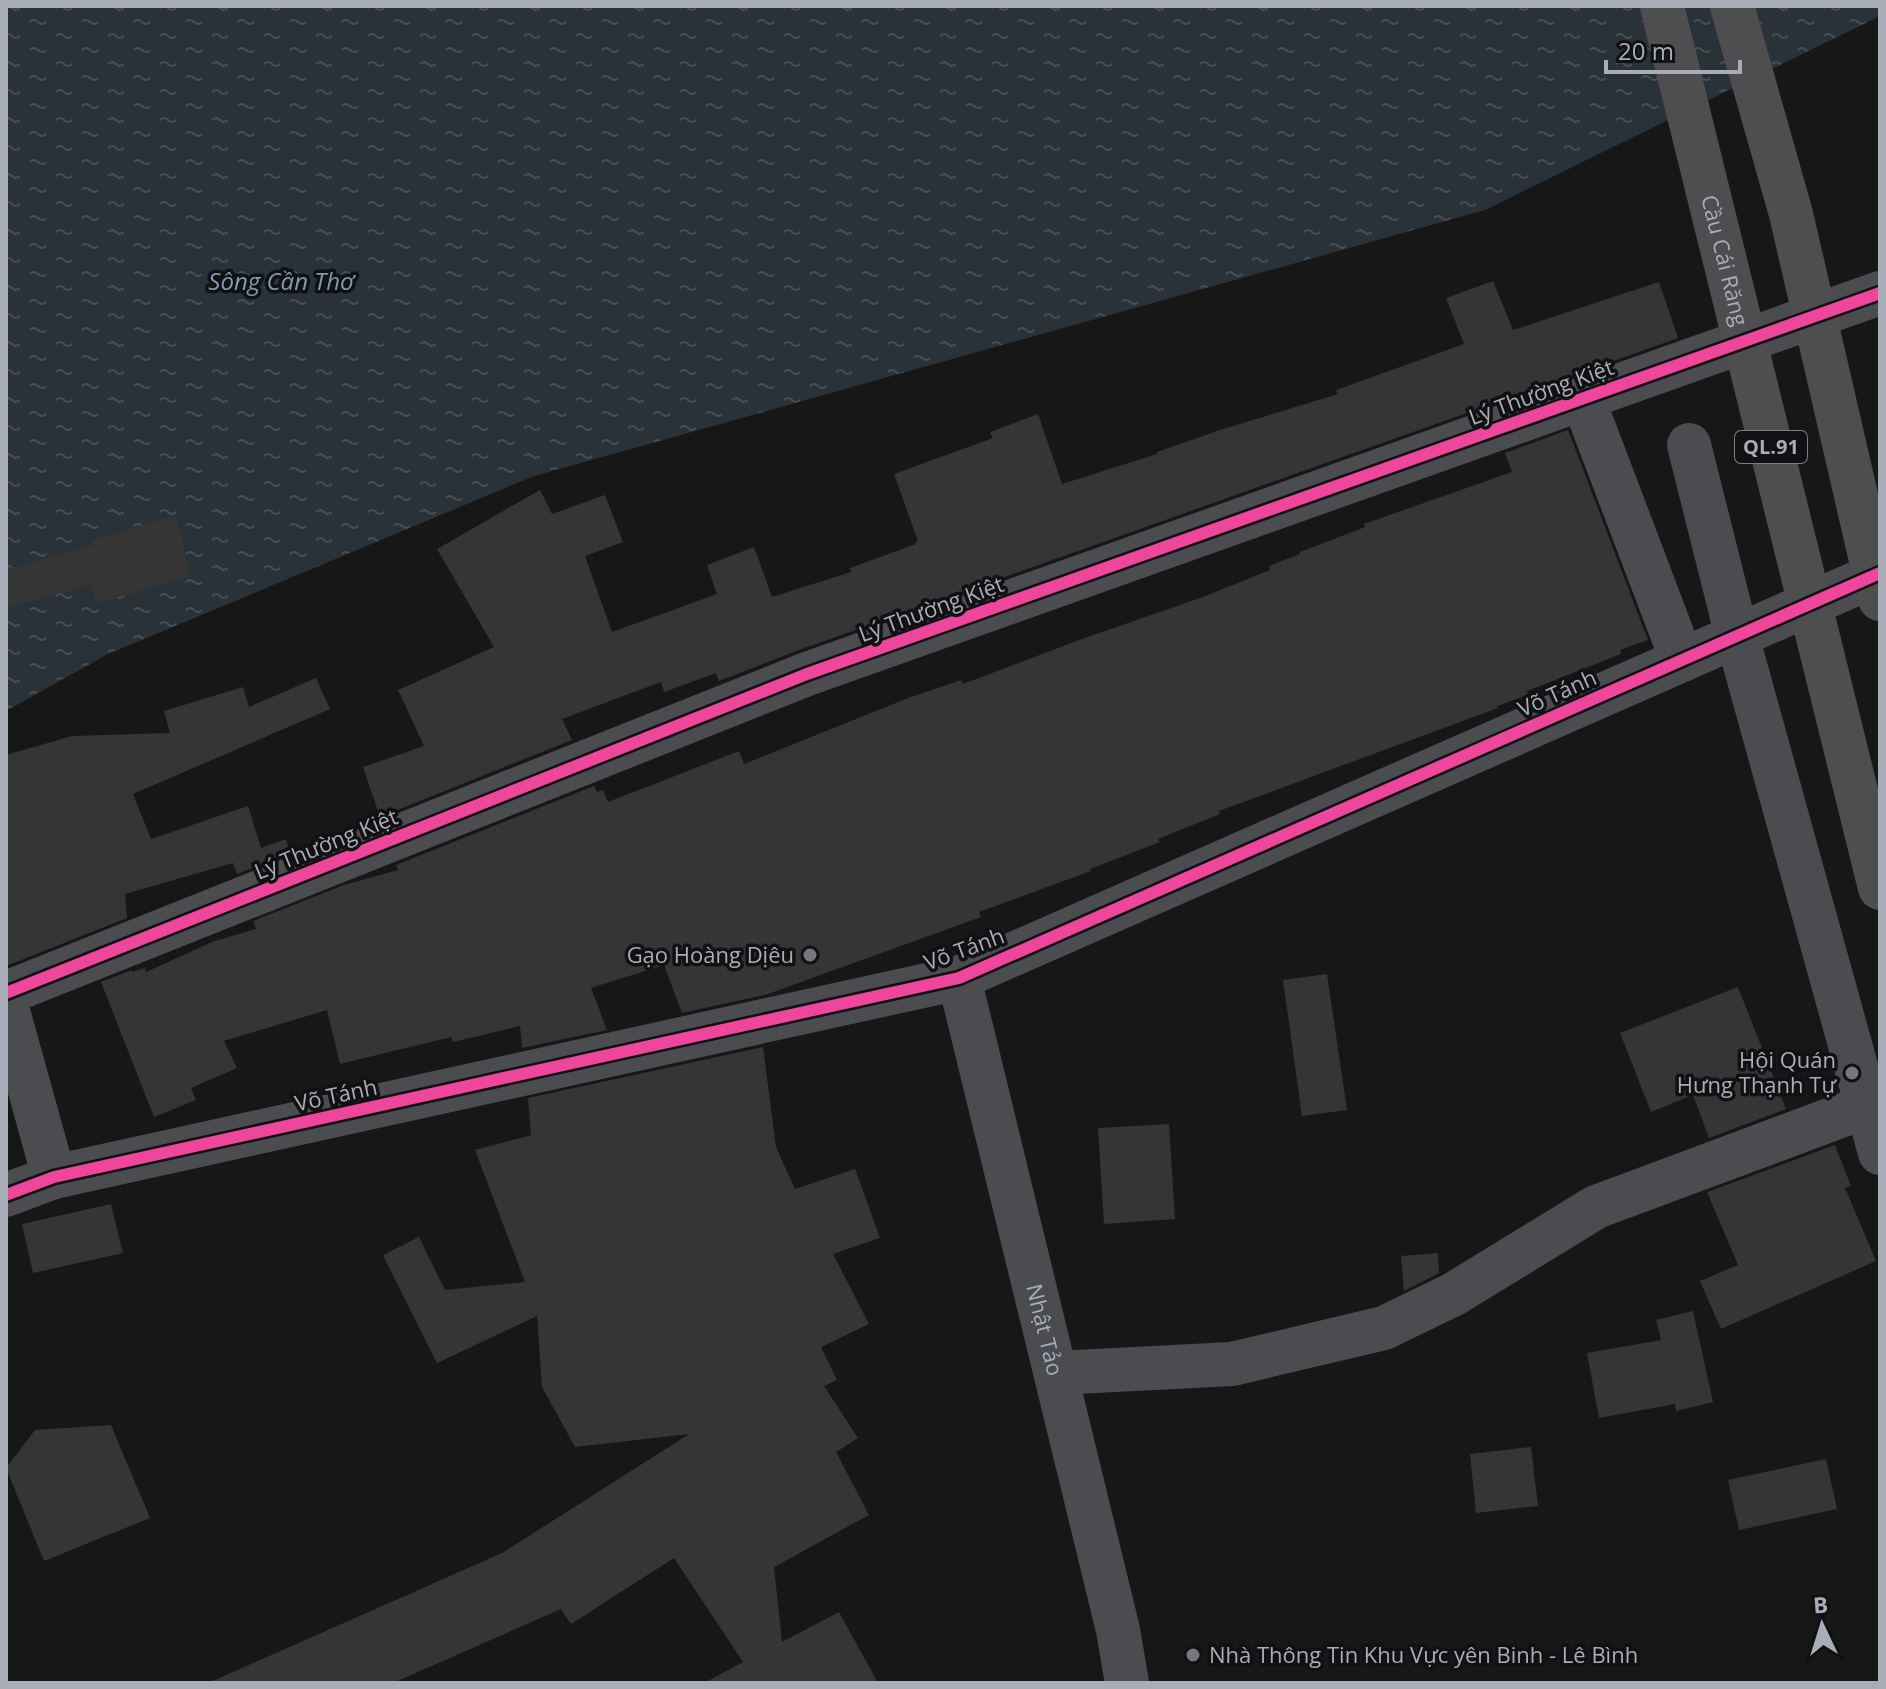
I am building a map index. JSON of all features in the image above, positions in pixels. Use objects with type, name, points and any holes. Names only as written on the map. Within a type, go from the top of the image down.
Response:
[{"type":"highway","name":"Cầu Cái Răng","points":[[1662,6],[1880,888]]},
{"type":"highway","points":[[1732,6],[1791,214],[1880,599]]},
{"type":"street","name":"Lý Thường Kiệt","points":[[6,993],[807,674],[1583,399],[1878,302]]},
{"type":"street","points":[[1583,399],[1682,660]]},
{"type":"street","points":[[1689,445],[1737,636],[1880,1153]]},
{"type":"street","name":"Võ Tánh","points":[[6,1195],[54,1177],[959,978],[1880,573]]},
{"type":"street","name":"Nhật Tảo","points":[[959,978],[1118,1630],[1127,1683]]},
{"type":"street","points":[[6,1004],[54,1177]]},
{"type":"street","points":[[1056,1373],[1232,1364],[1384,1328],[1454,1294],[1596,1207],[1867,1106]]},
{"type":"water","name":"Sông Cần Thơ","points":[[6,6],[1880,6],[1880,16],[1485,210],[534,476],[108,654],[6,711]]},
{"type":"building","points":[[1493,281],[1513,330],[1659,282],[1678,338],[719,681],[716,673],[664,692],[661,682],[562,719],[572,740],[380,817],[363,767],[424,746],[398,690],[494,647],[437,549],[540,490],[552,514],[605,495],[623,542],[585,556],[612,632],[717,594],[707,565],[754,547],[772,597],[851,572],[850,568],[916,544],[918,541],[894,474],[993,438],[990,432],[1038,414],[1062,484],[1157,454],[1220,430],[1338,394],[1336,390],[1464,344],[1446,298]]},
{"type":"building","points":[[1568,430],[1648,640],[1620,650],[1621,654],[1527,691],[1528,695],[1498,708],[1219,811],[1220,814],[1158,839],[1160,842],[979,912],[981,917],[768,994],[682,1013],[664,965],[591,988],[607,1030],[522,1048],[520,1026],[453,1042],[451,1037],[340,1064],[327,1010],[224,1041],[237,1068],[191,1088],[196,1100],[154,1117],[101,982],[132,970],[145,968],[146,972],[212,942],[256,929],[253,921],[344,885],[398,870],[396,865],[594,786],[597,792],[603,790],[608,802],[739,751],[744,764],[911,697],[961,680],[963,684],[1203,597],[1270,570],[1269,566],[1300,552],[1365,527],[1364,524],[1512,472],[1505,453]]},
{"type":"building","points":[[177,516],[190,576],[96,604],[90,585],[6,608],[6,569],[93,546],[92,540]]},
{"type":"building","points":[[316,678],[330,709],[133,794],[151,839],[248,806],[261,848],[286,839],[290,853],[237,874],[233,863],[125,894],[127,918],[6,966],[6,755],[72,736],[170,733],[164,711],[243,687],[249,707]]},
{"type":"building","points":[[1327,974],[1347,1110],[1302,1116],[1283,980]]},
{"type":"building","points":[[1738,987],[1786,1109],[1709,1138],[1693,1095],[1651,1112],[1620,1033]]},
{"type":"building","points":[[763,1047],[776,1147],[795,1189],[855,1169],[880,1238],[833,1254],[869,1324],[821,1347],[837,1380],[824,1386],[858,1438],[836,1452],[869,1515],[774,1567],[782,1642],[839,1612],[878,1683],[704,1683],[743,1662],[674,1558],[571,1624],[561,1609],[393,1683],[208,1683],[502,1553],[689,1434],[575,1447],[542,1387],[537,1316],[437,1363],[383,1255],[419,1237],[445,1290],[525,1282],[475,1150],[531,1135],[528,1098]]},
{"type":"building","points":[[1169,1124],[1175,1219],[1104,1224],[1098,1128]]},
{"type":"building","points":[[1835,1145],[1851,1186],[1845,1188],[1876,1261],[1721,1329],[1700,1281],[1738,1265],[1707,1192]]},
{"type":"building","points":[[111,1204],[123,1253],[33,1273],[22,1224]]},
{"type":"building","points":[[1438,1253],[1439,1273],[1404,1291],[1401,1256]]},
{"type":"building","points":[[1693,1311],[1713,1402],[1676,1411],[1675,1404],[1599,1418],[1587,1353],[1661,1340],[1656,1320]]},
{"type":"building","points":[[111,1425],[150,1518],[44,1561],[6,1468],[35,1430]]},
{"type":"building","points":[[1531,1447],[1538,1506],[1476,1513],[1470,1454]]},
{"type":"building","points":[[1826,1459],[1837,1509],[1739,1530],[1728,1480]]},
{"type":"cycle path","points":[[6,993],[807,674],[1880,293]]},
{"type":"cycle path","points":[[6,1195],[54,1177],[959,978],[1880,573]]},
{"type":"place","name":"Gạo Hoàng Dịêu","points":[[810,955]]},
{"type":"place","name":"Hội Quán Hưng Thạnh Tự","points":[[1852,1073]]},
{"type":"place","name":"Nhà Thông Tin Khu Vực yên Binh - Lê Bình","points":[[1193,1655]]}]
